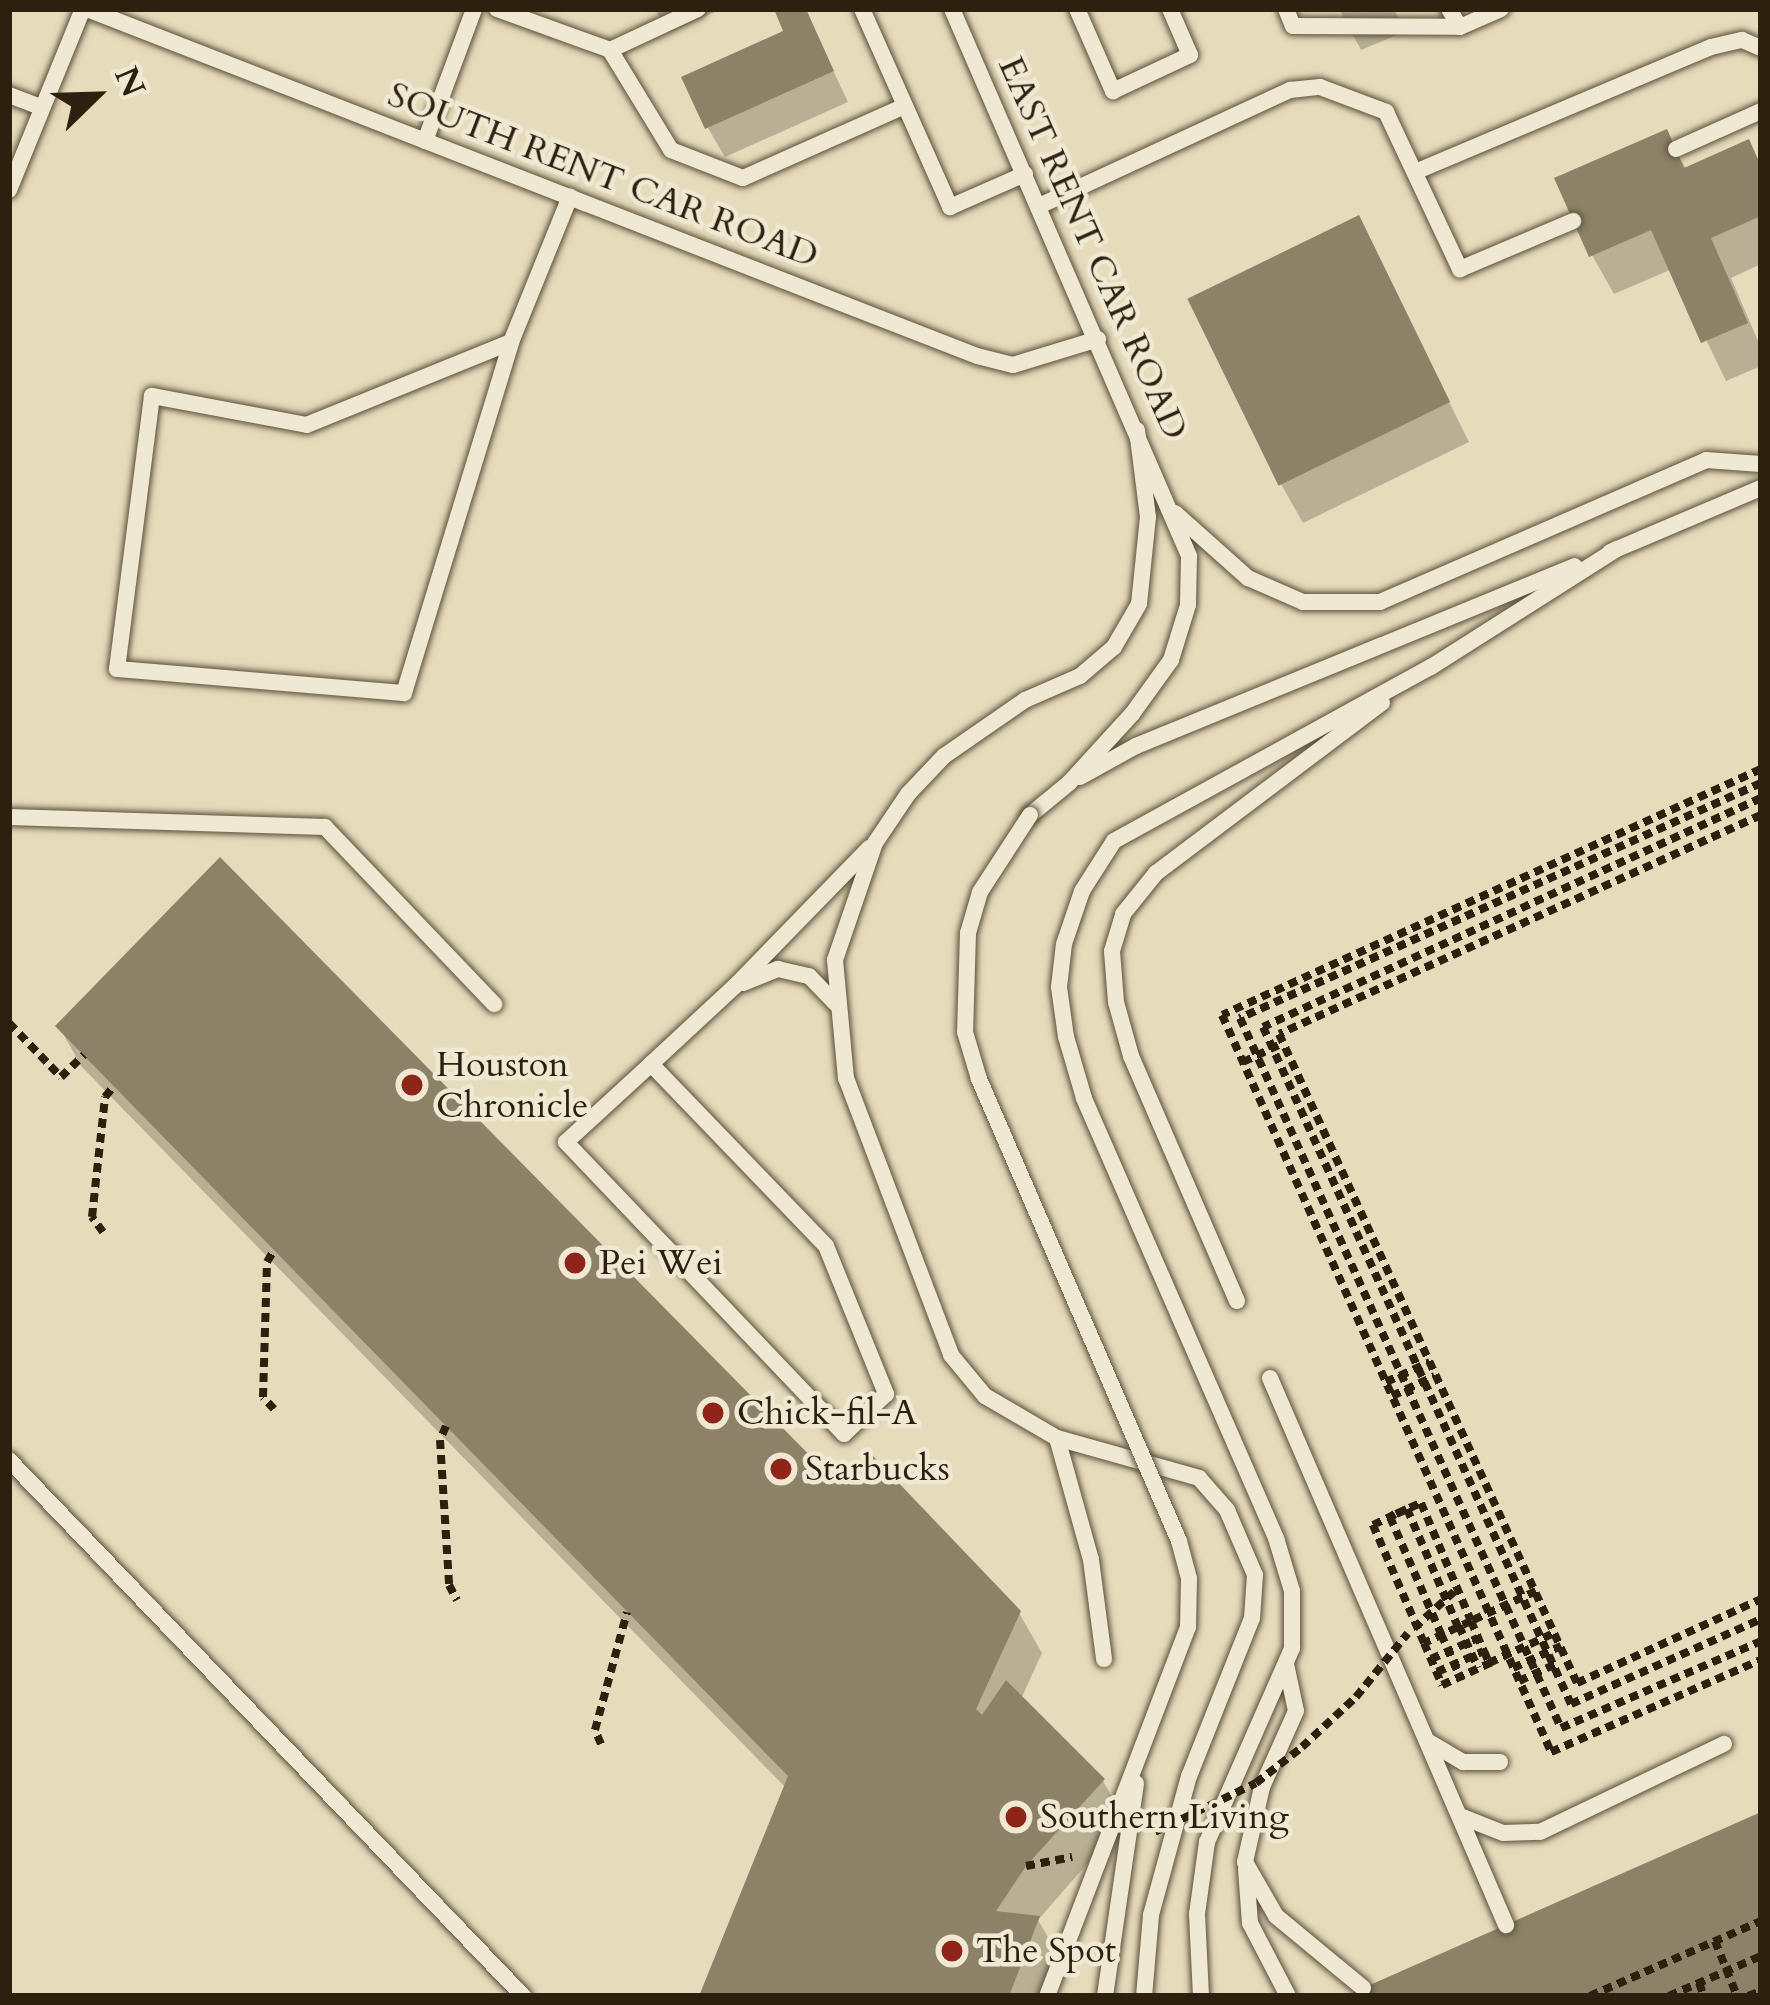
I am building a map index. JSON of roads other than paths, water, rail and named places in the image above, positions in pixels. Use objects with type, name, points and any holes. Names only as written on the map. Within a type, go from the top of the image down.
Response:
[{"type":"lane","points":[[9,190],[85,9]]},
{"type":"lane","name":"SOUTH RENT CAR ROAD","points":[[85,9],[976,356],[1013,365],[1098,339]]},
{"type":"lane","points":[[425,141],[474,9]]},
{"type":"lane","points":[[497,9],[610,50],[670,150],[743,178],[905,106]]},
{"type":"lane","points":[[610,50],[698,9]]},
{"type":"lane","points":[[862,9],[950,207],[1025,174]]},
{"type":"lane","name":"EAST RENT CAR ROAD","points":[[952,9],[1175,513]]},
{"type":"lane","points":[[1077,9],[1113,91],[1190,56],[1170,9]]},
{"type":"lane","points":[[1286,9],[1293,26],[1460,27],[1501,9]]},
{"type":"lane","points":[[1449,9],[1460,27]]},
{"type":"lane","points":[[1415,172],[1711,47],[1742,40],[1761,48]]},
{"type":"lane","points":[[1039,206],[1289,90],[1320,87],[1386,112],[1460,268],[1573,221]]},
{"type":"lane","points":[[9,95],[40,107]]},
{"type":"lane","points":[[1676,149],[1761,111]]},
{"type":"lane","points":[[511,342],[307,425],[152,396],[117,669],[404,693],[511,342],[570,197]]},
{"type":"lane","points":[[651,1064],[826,1246],[886,1394],[844,1434],[566,1142],[736,985],[874,843],[908,794],[944,756],[1025,700],[1080,676],[1114,647],[1138,604],[1146,563],[1148,517],[1138,430]]},
{"type":"lane","points":[[1175,513],[1248,578],[1303,602],[1380,602],[1706,460],[1761,464]]},
{"type":"lane","points":[[1069,783],[1136,746],[1761,488]]},
{"type":"lane","points":[[1047,1996],[1188,1627],[1189,1580],[1179,1540],[979,1079],[965,1032],[968,933],[980,892],[1030,814],[1069,783],[1132,714],[1171,660],[1188,605],[1189,556],[1175,513]]},
{"type":"lane","points":[[1201,1996],[1196,1914],[1207,1842],[1286,1663],[1295,1627],[1276,1538],[1084,1098],[1063,1020],[1059,987],[1064,944],[1082,891],[1114,841],[1431,667],[1617,549]]},
{"type":"lane","points":[[1237,1301],[1131,1056],[1116,1002],[1112,951],[1124,914],[1156,873],[1431,667]]},
{"type":"lane","points":[[9,817],[325,826],[494,1004]]},
{"type":"lane","points":[[874,843],[835,960],[846,1078],[862,1131],[951,1355],[985,1396],[1057,1438],[1198,1478],[1227,1510],[1255,1575],[1252,1618],[1190,1775],[1156,1898],[1144,1996]]},
{"type":"lane","points":[[736,985],[778,969],[809,976],[836,1004]]},
{"type":"lane","points":[[1270,1378],[1506,1925]]},
{"type":"lane","points":[[1057,1438],[1091,1560],[1104,1659]]},
{"type":"lane","points":[[9,1460],[523,1996]]},
{"type":"lane","points":[[1286,1663],[1296,1711],[1262,1787],[1245,1862],[1250,1923],[1288,1996]]},
{"type":"lane","points":[[1426,1740],[1463,1762],[1500,1762]]},
{"type":"lane","points":[[1460,1816],[1503,1833],[1540,1832],[1724,1744]]},
{"type":"lane","points":[[1105,1996],[1140,1753]]},
{"type":"lane","points":[[1245,1862],[1276,1916],[1364,1988]]},
{"type":"place","name":"Houston Chronicle","points":[[412,1085]]},
{"type":"place","name":"Pei Wei","points":[[575,1263]]},
{"type":"place","name":"Chick-fil-A","points":[[713,1413]]},
{"type":"place","name":"Starbucks","points":[[781,1469]]},
{"type":"place","name":"Southern Living","points":[[1016,1817]]},
{"type":"place","name":"The Spot","points":[[952,1951]]}]
